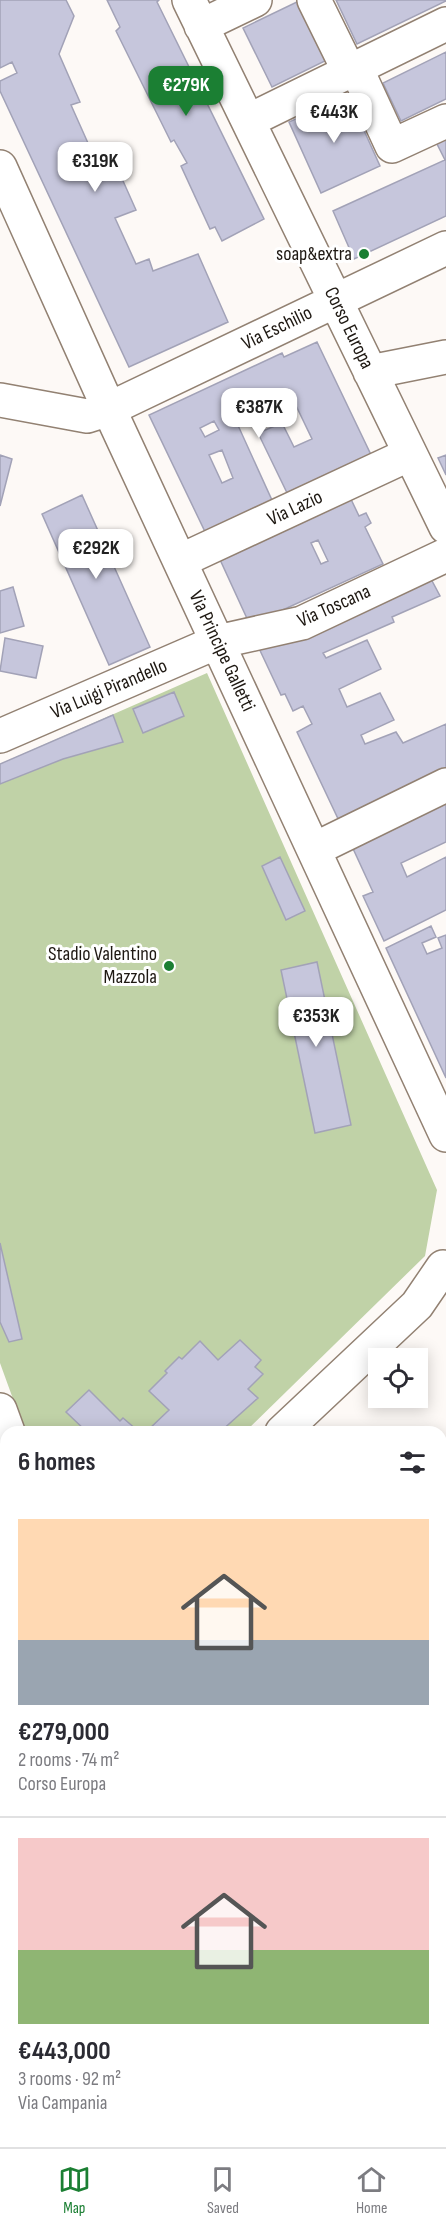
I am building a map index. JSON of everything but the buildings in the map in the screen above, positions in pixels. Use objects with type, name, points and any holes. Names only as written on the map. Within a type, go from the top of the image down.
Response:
[{"type":"street","points":[[195,13],[255,0]]},
{"type":"street","points":[[314,0],[392,146],[446,121]]},
{"type":"street","name":"Corso Europa","points":[[195,13],[446,526]]},
{"type":"street","points":[[248,121],[446,24]]},
{"type":"street","name":"Via Principe Galletti","points":[[0,167],[108,409],[315,849],[446,1135]]},
{"type":"street","name":"Via Eschilio","points":[[0,400],[87,416],[108,409],[446,248]]},
{"type":"street","points":[[370,372],[446,357]]},
{"type":"street","name":"Via Lazio","points":[[180,561],[410,454]]},
{"type":"street","name":"Via Toscana","points":[[217,642],[303,623],[446,555]]},
{"type":"street","name":"Via Luigi Pirandello","points":[[0,736],[217,642]]},
{"type":"street","points":[[315,849],[446,785]]},
{"type":"street","points":[[373,1348],[417,1305],[445,1267]]},
{"type":"street","points":[[374,1348],[424,1318],[446,1310]]},
{"type":"street","points":[[289,1426],[368,1353]]},
{"type":"street","points":[[0,1410],[6,1426]]},
{"type":"green space","name":"Stadio Valentino Mazzola","points":[[207,673],[437,1190],[425,1256],[251,1426],[23,1426],[0,1363],[0,764]]},
{"type":"place","name":"soap&extra","points":[[364,254]]},
{"type":"place","name":"Stadio Valentino Mazzola","points":[[169,966]]}]
